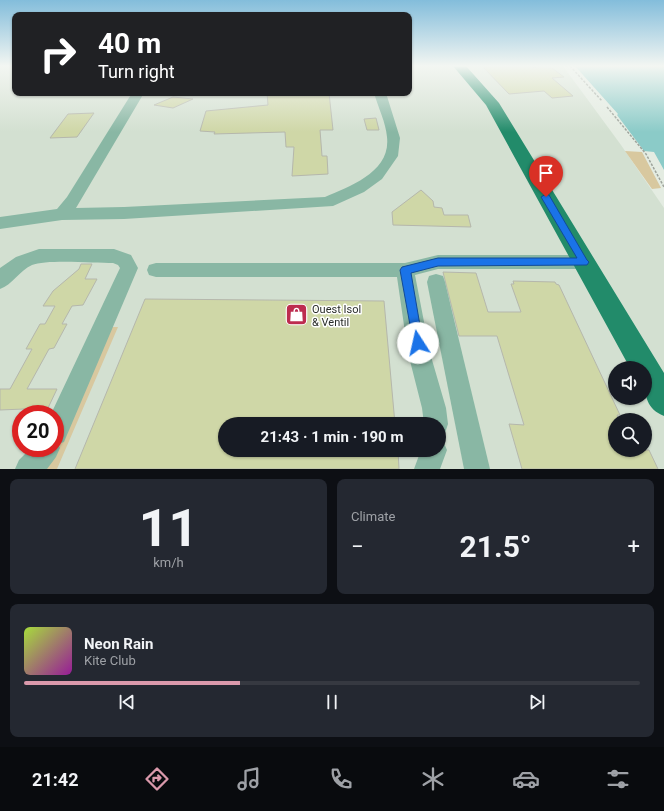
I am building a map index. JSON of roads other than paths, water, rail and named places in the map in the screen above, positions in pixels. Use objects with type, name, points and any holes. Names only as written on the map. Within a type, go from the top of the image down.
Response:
[{"type":"main road","points":[[479,88],[492,103],[641,361]]},
{"type":"main road","points":[[652,380],[664,401]]},
{"type":"lane","points":[[62,214],[73,201],[136,96]]},
{"type":"lane","points":[[0,223],[62,214],[124,213],[327,202],[359,188],[377,176],[391,156],[394,138],[381,96]]},
{"type":"lane","points":[[0,281],[11,268],[30,258],[39,256],[114,256],[125,260],[128,268],[64,413]]},
{"type":"lane","points":[[156,270],[405,270],[438,262],[584,262]]},
{"type":"lane","points":[[405,270],[420,353],[435,417]]},
{"type":"lane","points":[[436,282],[478,469]]},
{"type":"lane","points":[[28,469],[34,465],[40,457]]},
{"type":"lane","points":[[427,469],[431,457]]},
{"type":"water","points":[[595,88],[664,88],[664,170],[654,152],[644,151],[617,115],[618,114]]},
{"type":"place","name":"Ouest Isol & Ventil","points":[[297,315]]}]
